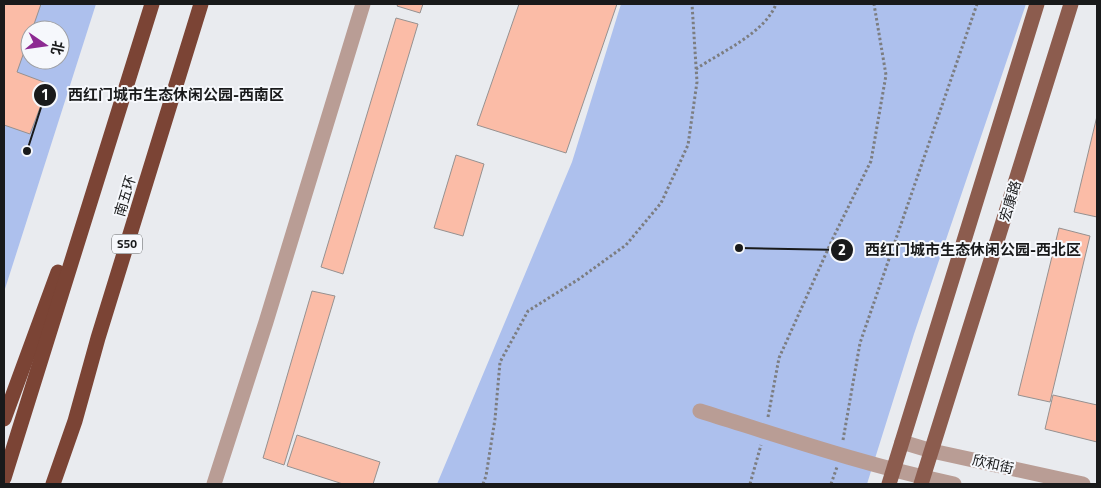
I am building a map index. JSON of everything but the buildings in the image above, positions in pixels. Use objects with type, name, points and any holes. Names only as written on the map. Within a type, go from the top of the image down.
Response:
[{"type":"highway","points":[[4,478],[122,94],[152,4]]},
{"type":"highway","name":"南五环","points":[[53,484],[75,421],[98,338],[201,4]]},
{"type":"highway","points":[[4,419],[122,94]]},
{"type":"main road","points":[[889,484],[1037,4]]},
{"type":"main road","name":"宏康路","points":[[922,481],[1071,4]]},
{"type":"street","points":[[214,484],[269,312],[362,4]]},
{"type":"street","points":[[700,410],[893,469],[922,481],[954,484]]},
{"type":"street","name":"欣和街","points":[[902,442],[932,451],[1083,484]]},
{"type":"path","points":[[483,484],[495,419],[500,362],[528,311],[579,279],[626,245],[661,203],[688,145],[697,82],[692,4]]},
{"type":"path","points":[[696,69],[750,35],[773,13],[776,4]]},
{"type":"path","points":[[750,484],[765,431],[779,358],[833,238],[872,161],[886,75],[874,4]]},
{"type":"path","points":[[831,484],[841,454],[860,342],[977,4]]},
{"type":"shaded area","points":[[4,4],[96,4],[4,292]]},
{"type":"shaded area","points":[[621,4],[1026,4],[914,334],[867,484],[437,484],[572,162]]},
{"type":"place","name":"西红门城市生态休闲公园-西南区","points":[[27,151]]},
{"type":"place","name":"西红门城市生态休闲公园-西北区","points":[[739,248]]}]
